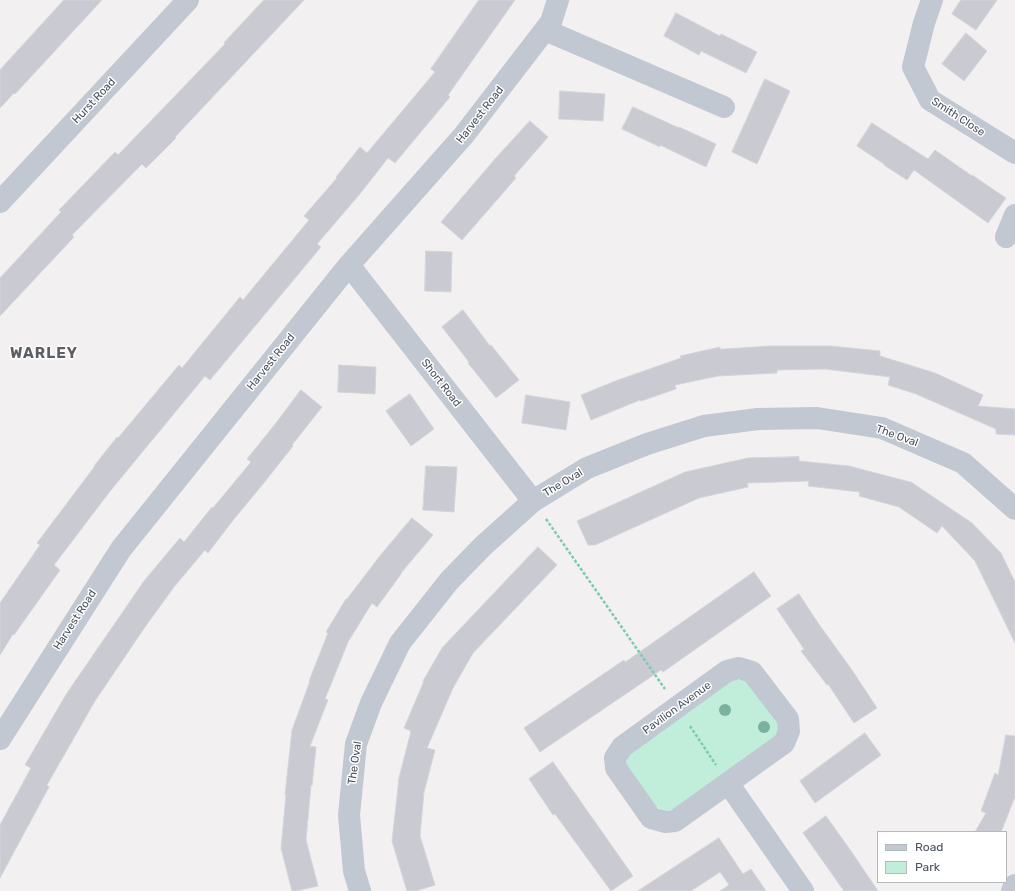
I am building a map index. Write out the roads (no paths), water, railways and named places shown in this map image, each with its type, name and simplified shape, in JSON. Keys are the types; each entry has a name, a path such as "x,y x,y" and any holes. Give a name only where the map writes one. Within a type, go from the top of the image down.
{"street":[{"name":"Hurst Road","path":"0,202 188,0"},
{"name":"Harvest Road","path":"0,739 121,549 349,265 464,136 551,22 558,0"},
{"name":"Smith Close","path":"932,0 924,23 913,67 930,100 1015,153"},
{"path":"545,30 724,107"},
{"path":"1006,237 1015,215"},
{"name":"Short Road","path":"349,265 533,501"},
{"name":"The Oval","path":"360,891 354,871 349,815 356,744 371,703 400,644 449,581 483,546 533,501 587,468 647,444 704,426 758,419 817,418 882,428 963,462 1015,509"},
{"name":"Pavilion Avenue","path":"739,668 752,672 788,719 789,731 784,743 728,783 675,821 665,822 651,818 616,768 615,758 622,747 727,671 739,668"},
{"path":"728,783 803,891"},
{"path":"1012,891 1015,885"}],"district":[{"name":"WARLEY","path":"44,354"}]}
